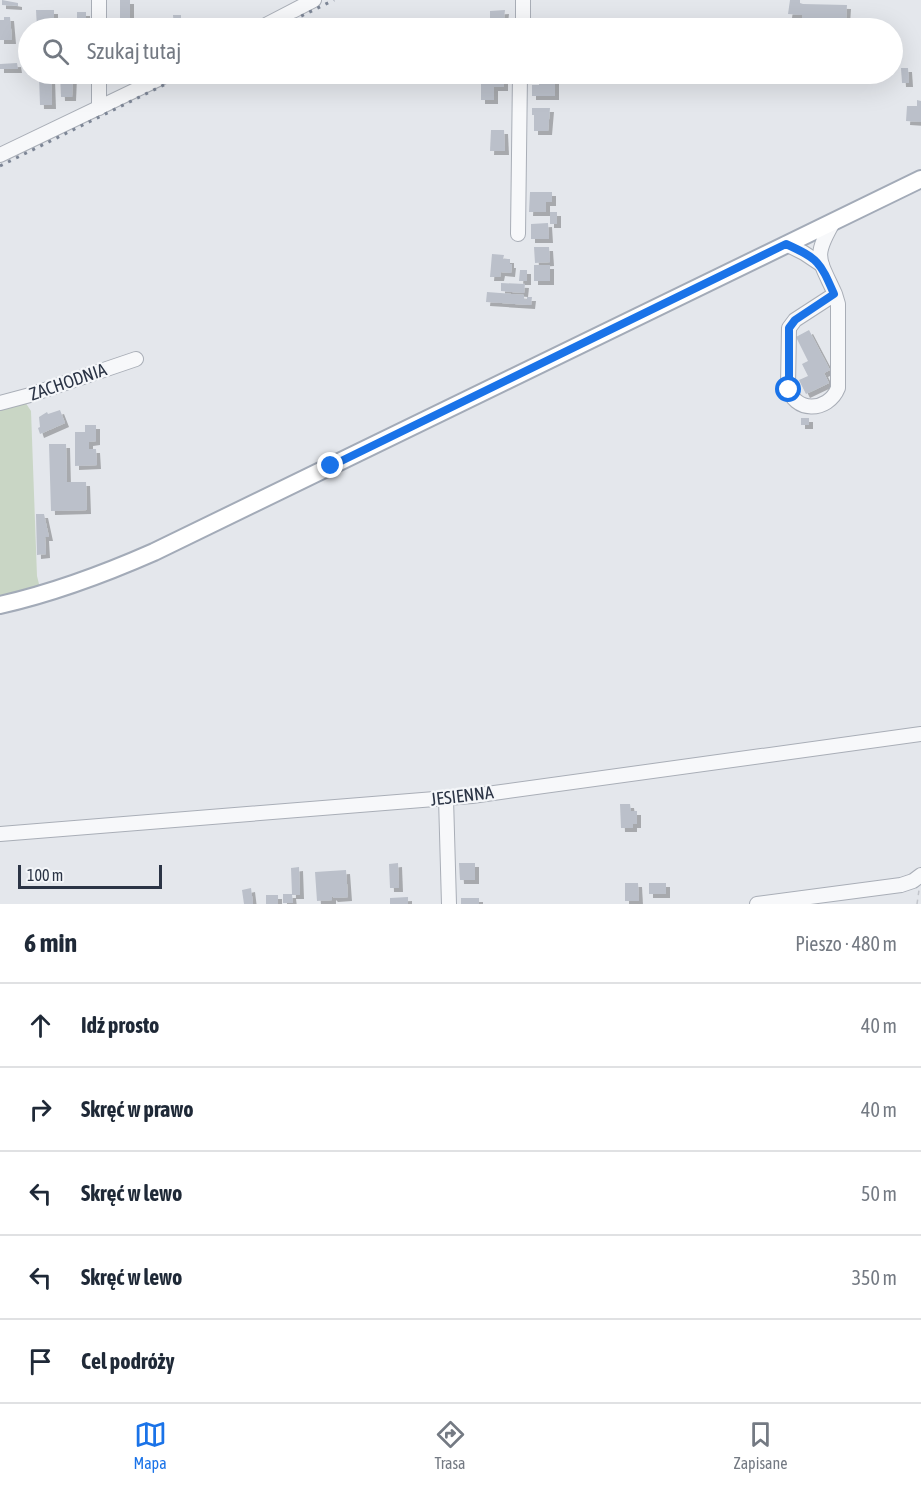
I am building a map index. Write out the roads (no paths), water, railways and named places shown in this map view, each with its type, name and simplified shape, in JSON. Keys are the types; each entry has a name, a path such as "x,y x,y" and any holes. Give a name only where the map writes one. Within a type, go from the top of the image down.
{"main road":[{"path":"0,605 103,574 154,552 921,179"}],"street":[{"path":"99,0 99,18"},
{"path":"279,18 314,0"},
{"path":"523,0 523,18"},
{"path":"99,84 99,108"},
{"path":"0,155 148,84"},
{"path":"518,234 520,84"},
{"path":"834,221 820,249 822,265 834,294 838,304 838,388 835,395 825,405 812,407 801,405 790,395 788,386 789,328 795,320 834,294"},
{"path":"786,244 822,265"},
{"name":"ZACHODNIA","path":"0,403 136,359"},
{"name":"JESIENNA","path":"0,834 446,798 921,734"},
{"path":"446,798 449,904"},
{"path":"757,904 901,885 921,875"}],"railway":[{"path":"297,18 334,0"},
{"path":"0,166 166,84"}]}
